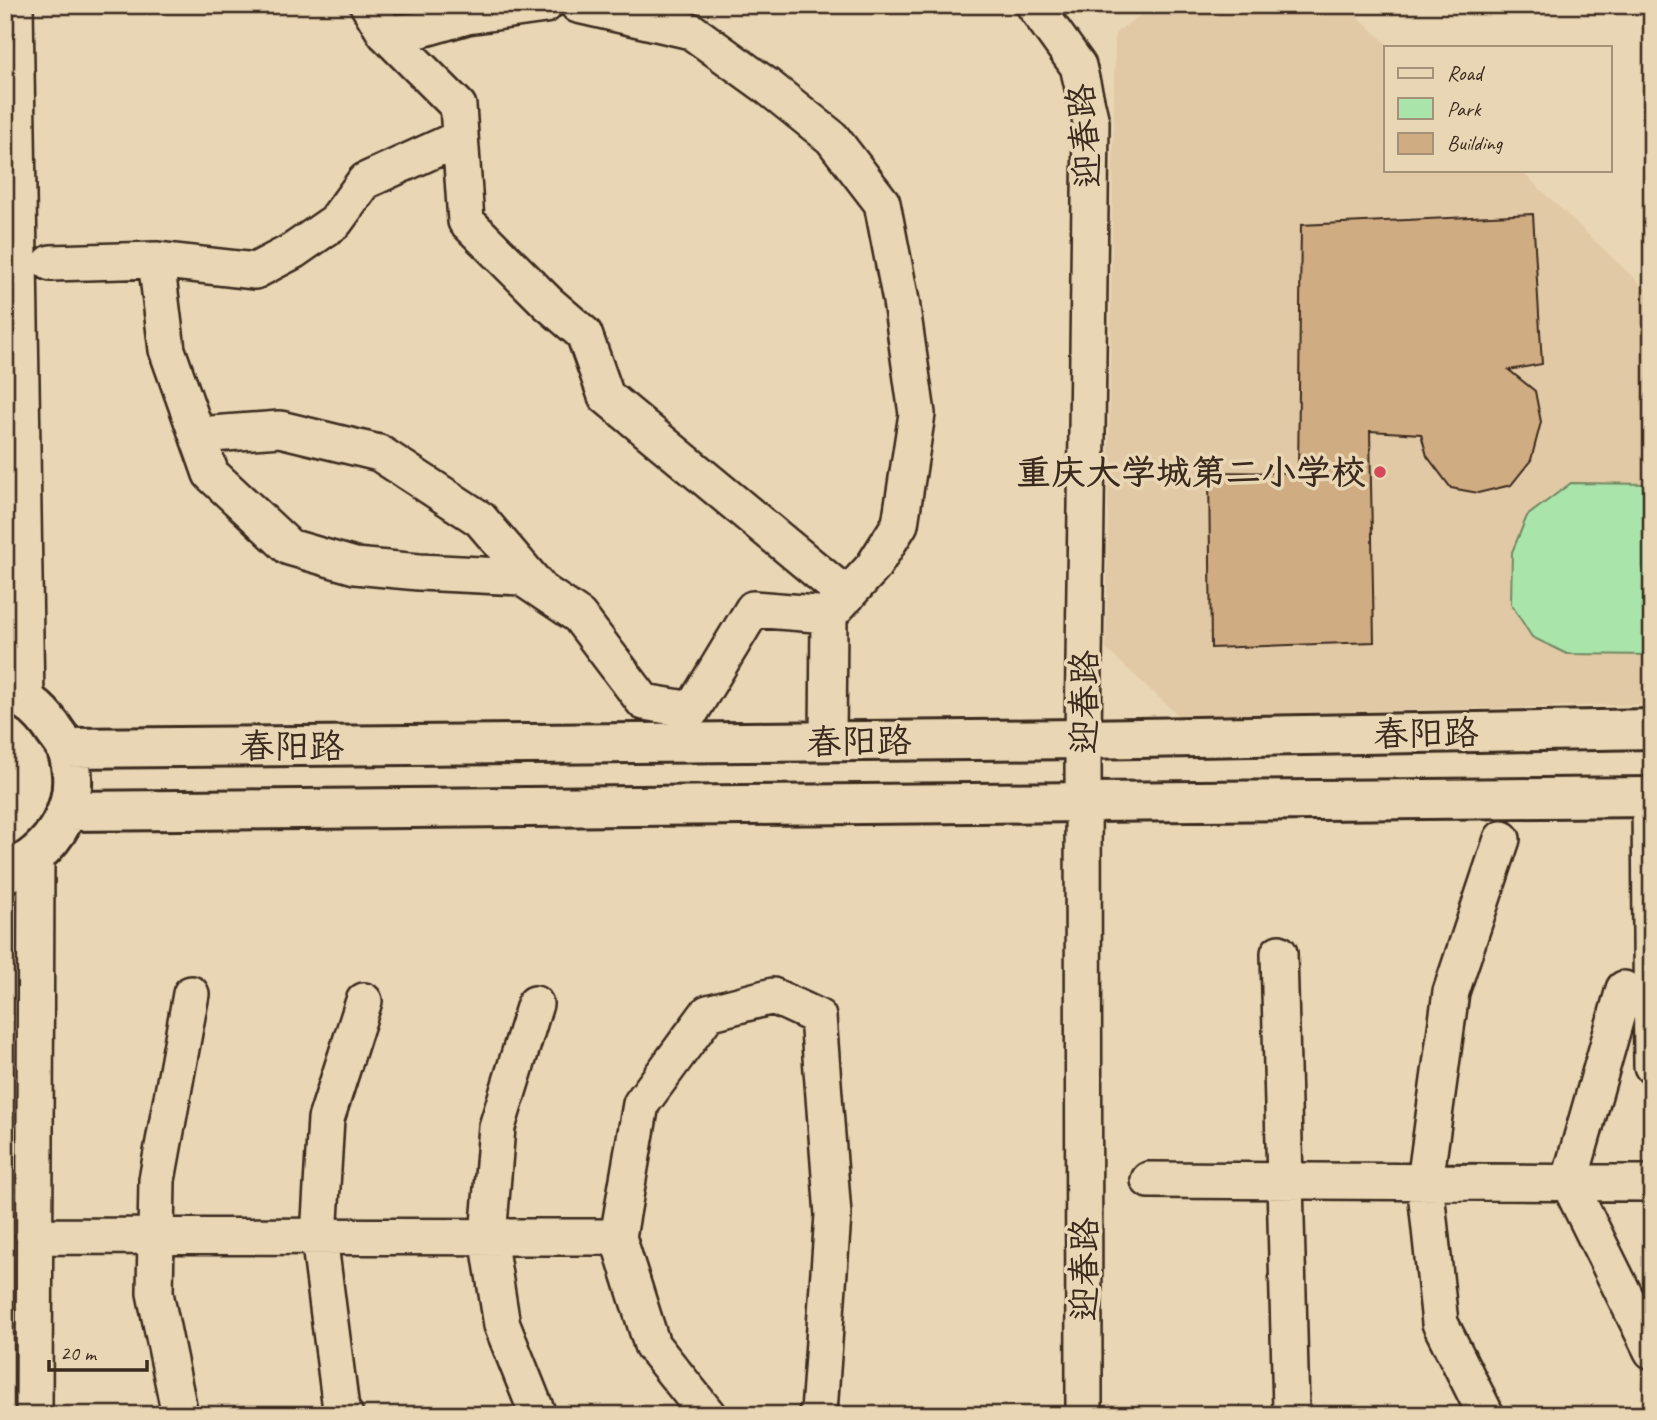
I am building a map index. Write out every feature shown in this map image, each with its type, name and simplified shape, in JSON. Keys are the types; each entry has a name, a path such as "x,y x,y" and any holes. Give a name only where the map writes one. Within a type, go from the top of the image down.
{"main road":[{"path":"16,697 40,711 66,748 72,780 68,811 58,831 21,864"},
{"name":"春阳路","path":"66,748 1083,739 1652,729"},
{"name":"春阳路","path":"68,811 1651,797"}],"street":[{"path":"15,5 16,697"},
{"path":"377,19 415,31 467,16 545,5"},
{"path":"578,5 691,31 767,86 832,138 882,203 901,301 917,414 900,524 873,567 838,606 828,741"},
{"name":"迎春路","path":"1034,5 1079,66 1091,122 1083,739 1084,1415"},
{"path":"377,19 458,106 466,221 548,303 584,334 606,396 838,606"},
{"path":"51,263 156,260 255,271 293,251 335,222 365,181 460,138"},
{"path":"156,260 167,350 211,474 289,547 355,566 521,577 579,616 644,702 692,710 753,609 838,606"},
{"path":"198,435 280,429 379,453 480,519 542,591"},
{"path":"1651,797 1652,1066"},
{"path":"1486,1415 1440,1323 1425,1182 1451,992 1502,839"},
{"path":"21,864 34,1236 34,1415"},
{"path":"1279,953 1291,1410"},
{"path":"1624,989 1569,1183 1652,1350"},
{"path":"180,1415 155,1293 157,1180 191,993"},
{"path":"708,1415 652,1345 618,1237 641,1104 708,1013 773,996 818,1017 833,1215 819,1412 816,1415"},
{"path":"345,1415 341,1409 319,1237 326,1119 364,1001"},
{"path":"535,1004 498,1127 488,1237 502,1325 538,1415"},
{"path":"1149,1180 1652,1183"},
{"path":"34,1236 618,1237"}],"shaded area":[{"name":"重庆大学城第二小学校","path":"1155,5 1346,5 1389,46 1384,46 1384,172 1522,172 1652,295 1652,704 1179,716 1106,649 1115,33"}],"green space":[{"path":"1571,483 1652,484 1652,655 1567,654 1532,637 1511,604 1512,552 1527,516"}],"building":[{"path":"1533,214 1542,364 1509,370 1535,391 1541,422 1531,460 1511,485 1478,493 1451,488 1427,456 1421,434 1370,431 1374,642 1211,648 1209,472 1298,473 1301,225"}],"place":[{"name":"重庆大学城第二小学校","path":"1380,472"}]}
